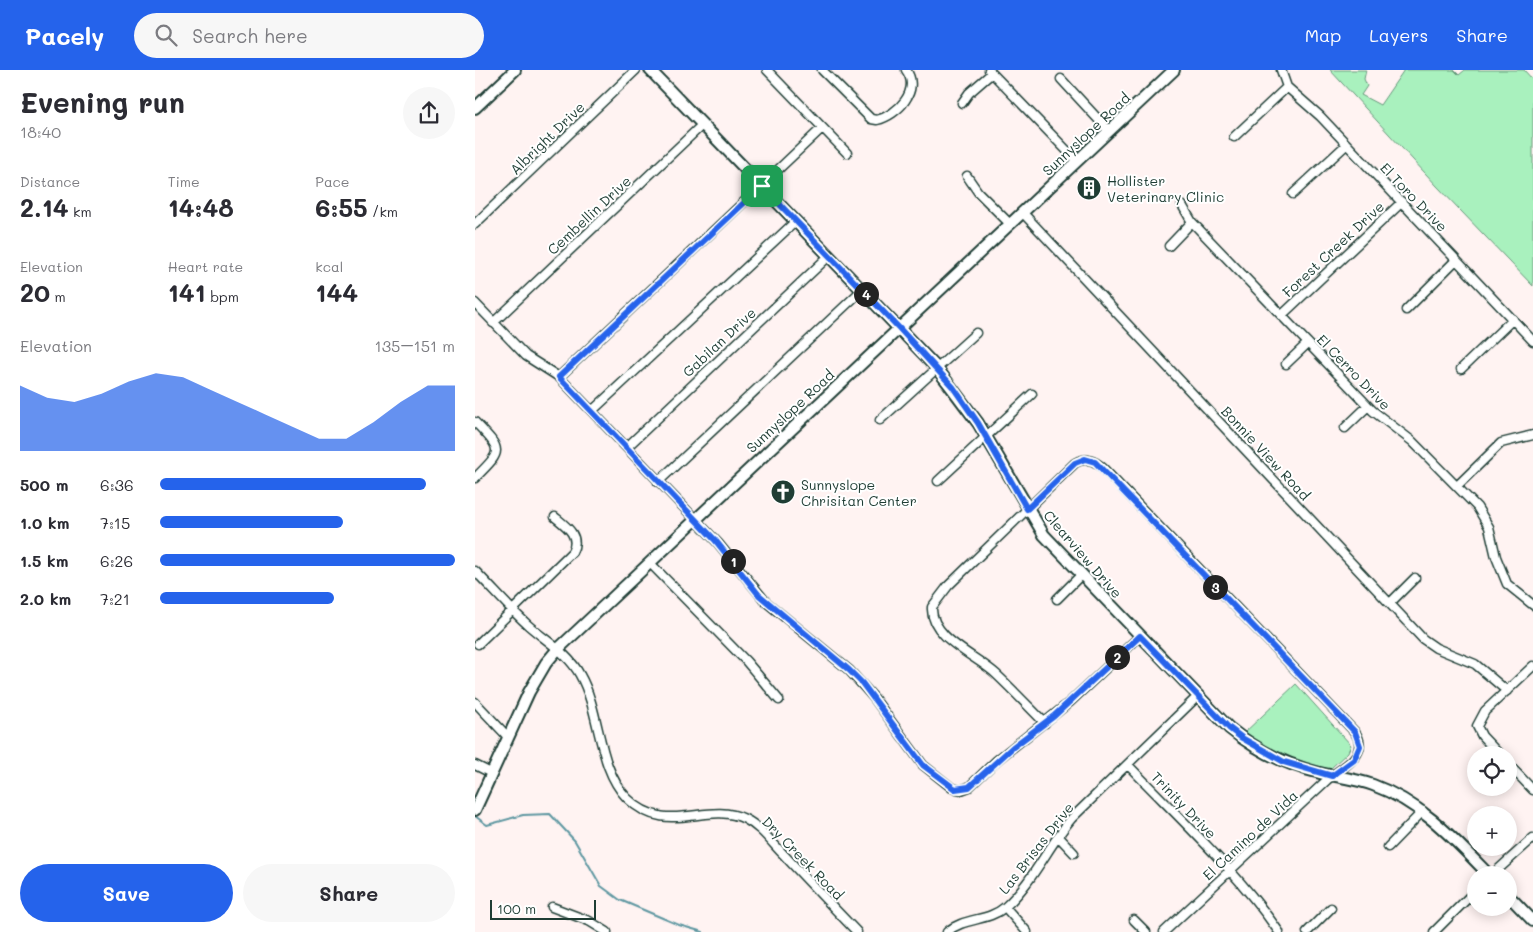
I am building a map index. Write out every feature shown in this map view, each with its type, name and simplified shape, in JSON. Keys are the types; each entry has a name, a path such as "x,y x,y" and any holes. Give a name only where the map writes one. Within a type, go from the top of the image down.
{"street":[{"path":"475,108 515,70"},
{"name":"Albright Drive","path":"475,224 636,70"},
{"name":"Clearview Drive","path":"650,70 936,367 962,399 1044,535 1229,728 1253,746 1298,767 1372,785 1408,801 1439,824 1482,866"},
{"path":"767,70 847,152"},
{"path":"822,70 871,119 877,120 893,112 911,92 912,80 906,70"},
{"name":"Sunnyslope Road","path":"475,810 539,675 557,650 1174,70"},
{"path":"1234,137 1287,87 1281,70"},
{"path":"962,103 990,71 1077,161"},
{"path":"1061,79 1109,131"},
{"name":"El Toro Drive","path":"1287,87 1303,100 1346,144 1533,341"},
{"name":"Cembellin Drive","path":"493,323 702,125"},
{"path":"559,377 822,128"},
{"path":"1293,194 1346,144"},
{"path":"967,176 978,192 1010,224"},
{"name":"Forest Creek Drive","path":"1282,315 1402,202"},
{"name":"El Cerro Drive","path":"1182,206 1192,222 1368,406 1412,440 1457,486 1486,520 1496,557 1507,584 1533,605"},
{"name":"Bonnie View Road","path":"1022,212 1423,639 1436,648 1475,664 1507,690"},
{"path":"591,411 796,221"},
{"path":"1169,246 1192,222"},
{"name":"Gabilan Drive","path":"627,447 829,256"},
{"path":"1406,310 1456,260"},
{"path":"659,482 862,290"},
{"path":"475,303 531,360 559,377 695,520 766,602 836,658 862,683 931,772 955,789 969,787 1013,747 1045,723 1140,636"},
{"path":"1461,369 1513,319"},
{"path":"880,420 976,332"},
{"path":"1286,364 1308,343"},
{"path":"938,481 1032,394"},
{"path":"1345,428 1368,406"},
{"path":"475,422 495,443 497,452 494,460 475,478"},
{"path":"1457,486 1501,443 1533,435"},
{"name":"El Camino de Vida","path":"1027,509 1081,459 1090,460 1103,468 1359,738 1359,752 1346,767 1332,776 1164,932"},
{"path":"1027,509 948,586 932,607 935,623 950,640 995,673 1045,723"},
{"path":"478,644 574,548 573,535 555,517"},
{"path":"650,563 746,661 779,700"},
{"name":"Dry Creek Road","path":"475,571 513,610 575,667 584,682 594,709 612,777 627,798 642,810 660,816 675,818 724,814 745,819 769,840 857,932"},
{"path":"1057,598 1081,575"},
{"path":"1390,603 1415,578"},
{"path":"1491,746 1482,736 1477,726 1485,711 1533,666"},
{"name":"Las Brisas Drive","path":"947,932 957,924 989,917 1005,907 1030,879 1072,818 1198,696"},
{"path":"475,702 509,737"},
{"path":"475,765 491,773"},
{"name":"Trinity Drive","path":"1128,765 1230,871 1260,905 1279,932"},
{"path":"1517,773 1533,790"},
{"path":"1388,847 1423,811"},
{"path":"1058,836 1074,853"},
{"path":"1501,866 1533,838"},
{"path":"1434,932 1467,899"},
{"path":"1517,904 1533,921"},
{"path":"552,907 589,921 607,932"},
{"path":"1005,907 1027,932"},
{"path":"1307,932 1331,908"},
{"path":"1134,920 1146,932"}],"green space":[{"path":"1330,70 1366,70 1364,79 1367,86 1361,95 1380,105 1404,70 1454,70 1459,75 1465,70 1524,70 1533,80 1533,286 1437,186"},
{"path":"1296,684 1351,745 1348,752 1330,769 1307,766 1283,758 1261,747 1243,734"}],"waterway":[{"path":"475,816 487,825 523,815 550,814 575,841 601,886 620,900 679,925 703,932"}],"place":[{"name":"Hollister Veterinary Clinic","path":"1089,188"},
{"name":"Sunnyslope Chrisitan Center","path":"783,492"}],"route":[{"path":"762,186 953,387 978,423 1027,509 1081,459 1095,462 1103,468 1255,630 1355,732 1359,738 1360,746 1354,760 1332,776 1284,762 1253,746 1229,728 1140,636 1070,702 997,760 969,787 961,790 955,789 923,765 862,683 836,658 780,615 759,595 715,540 559,377 762,186"}]}
